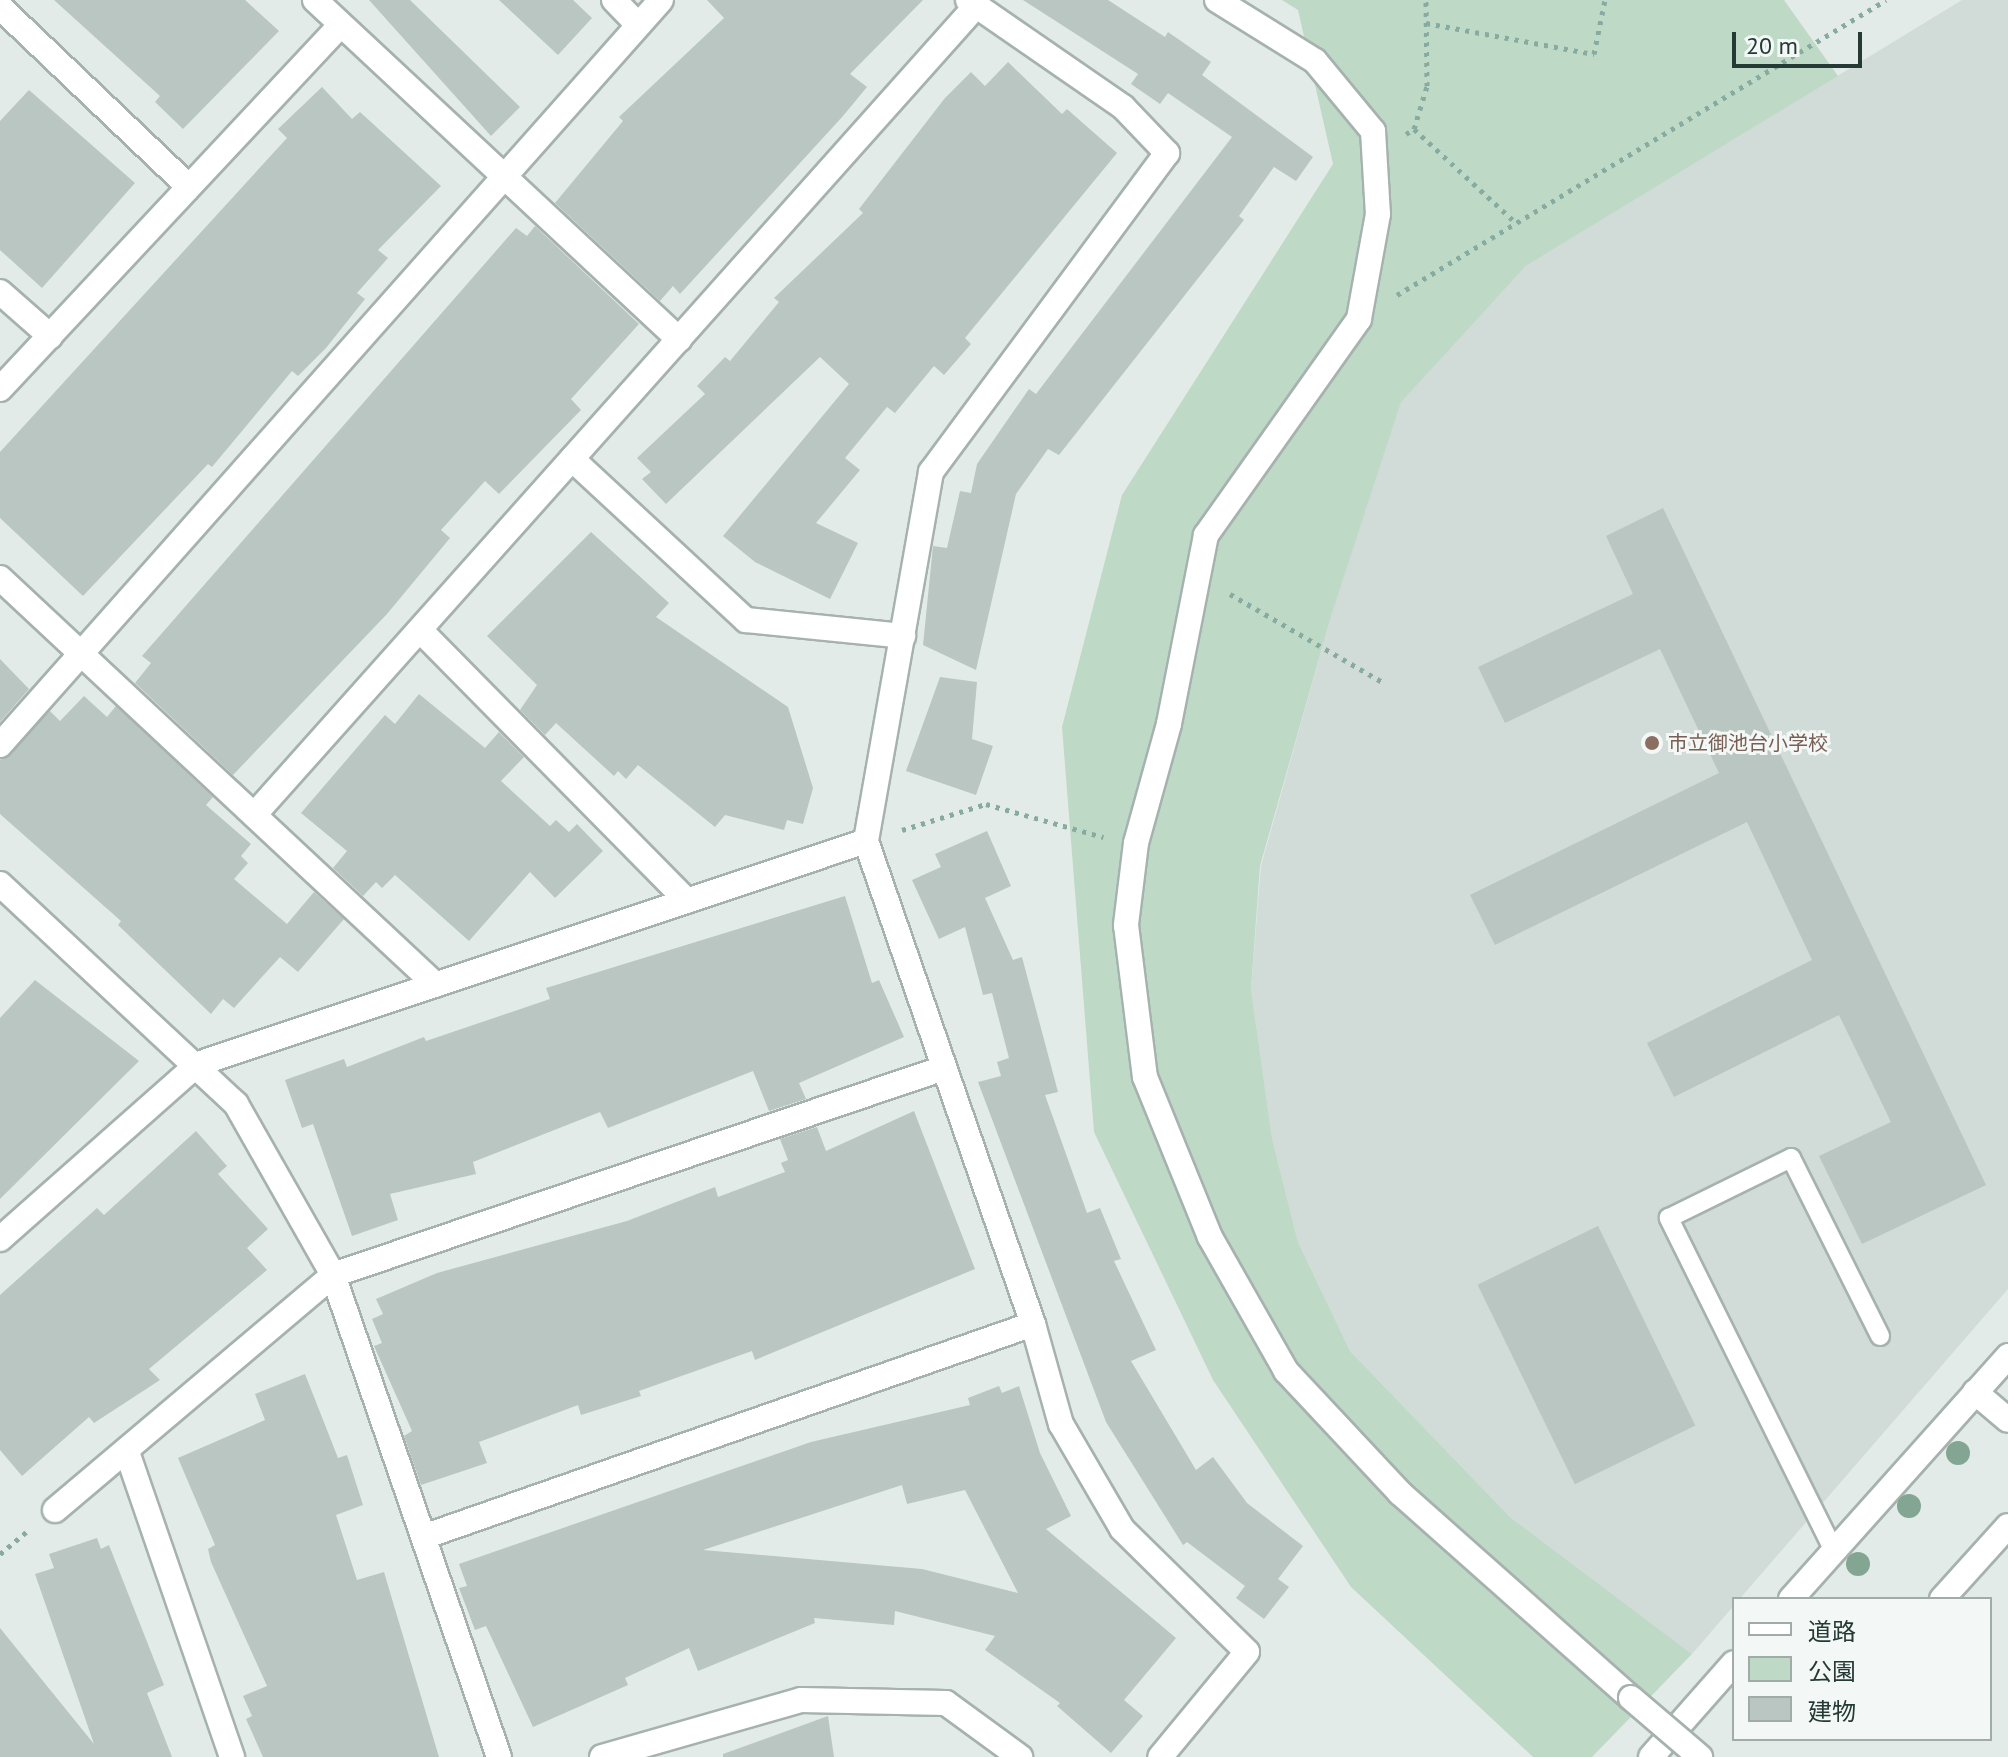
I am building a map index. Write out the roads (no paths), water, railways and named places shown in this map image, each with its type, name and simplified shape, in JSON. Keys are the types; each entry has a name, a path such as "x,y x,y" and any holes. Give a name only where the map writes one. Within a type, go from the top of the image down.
{"street":[{"path":"315,0 501,178 679,340"},
{"path":"614,0 638,25"},
{"path":"0,745 80,648 661,0"},
{"path":"1217,0 1315,61 1373,131 1378,214 1359,319 1206,535 1169,724 1136,843 1126,925 1145,1077 1210,1237 1286,1371 1400,1493 1700,1757"},
{"path":"255,814 679,340 972,3 1123,107 1167,153 931,472 866,841 941,1069 1033,1324 1061,1424 1122,1529 1247,1652 1160,1757"},
{"path":"0,7 189,187"},
{"path":"0,389 341,25"},
{"path":"0,292 50,336"},
{"path":"572,459 746,620 903,636"},
{"path":"0,578 80,648 436,985"},
{"path":"420,630 687,901"},
{"path":"1,1238 198,1064 866,841"},
{"path":"0,884 198,1064 236,1104 333,1275 426,1536 499,1757"},
{"path":"55,1510 333,1275 941,1069"},
{"path":"426,1536 1033,1324"},
{"path":"1793,1597 2008,1356"},
{"path":"1975,1392 2008,1420"},
{"path":"127,1452 232,1757"},
{"path":"1944,1597 2008,1526"},
{"path":"1651,1757 1732,1665"},
{"path":"602,1757 801,1700 946,1703 1020,1757"}],"lane":[{"path":"1834,1551 1669,1218 1791,1158 1880,1336"}],"place":[{"name":"市立御池台小学校","path":"1652,743"}]}
